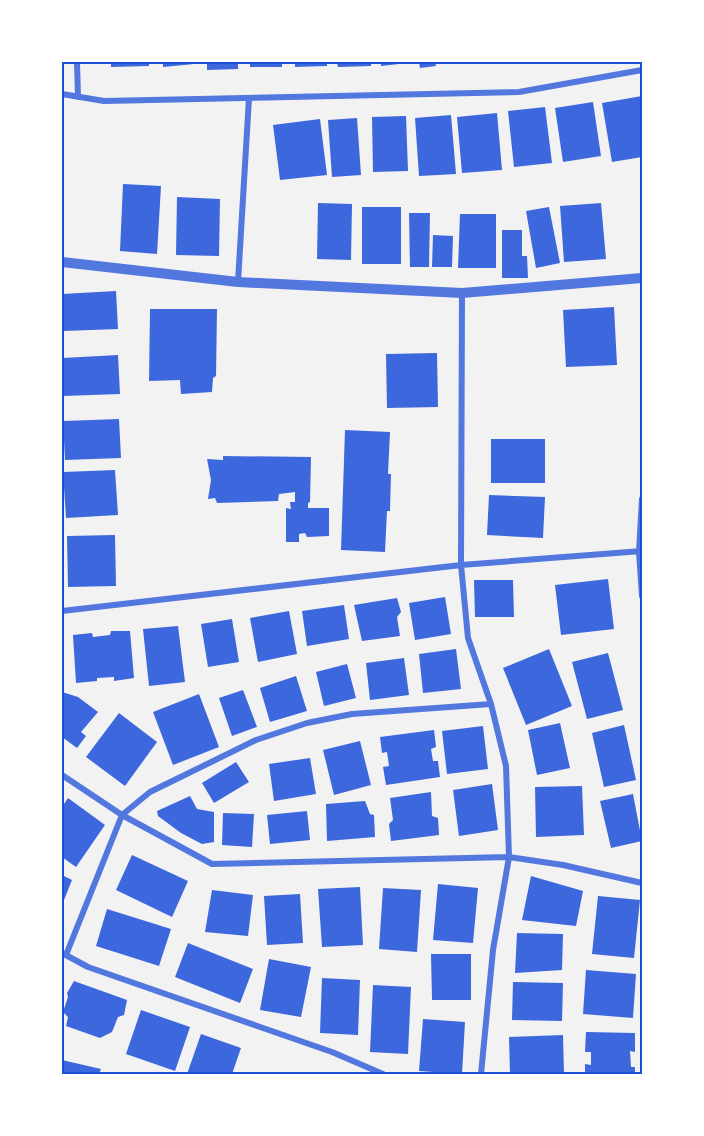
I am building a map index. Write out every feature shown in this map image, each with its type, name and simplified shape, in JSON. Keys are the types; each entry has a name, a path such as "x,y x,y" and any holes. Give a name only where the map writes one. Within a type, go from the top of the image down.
{"street":[{"path":"77,62 78,97"},
{"path":"62,94 104,101 519,92 642,70"},
{"path":"238,282 249,98"},
{"path":"62,262 238,282 462,293 642,278"},
{"path":"462,293 461,566 468,638 491,704 506,766 509,857 493,950 481,1074"},
{"path":"642,499 642,596"},
{"path":"62,611 461,566 641,552"},
{"path":"383,1074 332,1052 88,968 64,954 122,814 150,792 256,740 307,723 352,714 491,704"},
{"path":"62,775 122,814 212,864 509,857 563,865 642,883"}],"building":[{"path":"111,62 149,62 149,66 111,67"},
{"path":"163,62 194,62 194,64 163,67"},
{"path":"207,62 238,62 238,69 207,70"},
{"path":"250,62 282,62 282,67 250,67"},
{"path":"295,62 327,62 327,66 295,67"},
{"path":"337,62 371,62 371,66 338,67"},
{"path":"381,62 399,62 399,64 381,66"},
{"path":"419,62 435,62 436,66 420,68"},
{"path":"642,96 642,157 612,162 602,103"},
{"path":"593,102 601,156 563,162 555,108"},
{"path":"545,107 552,163 514,167 508,111"},
{"path":"497,113 502,170 462,173 457,117"},
{"path":"451,115 456,174 419,176 415,118"},
{"path":"406,116 408,171 373,172 372,117"},
{"path":"357,118 361,175 332,177 328,120"},
{"path":"320,119 327,175 280,180 273,125"},
{"path":"123,184 161,186 157,254 120,251"},
{"path":"177,197 220,199 219,256 176,255"},
{"path":"318,203 352,204 351,260 317,259"},
{"path":"601,203 606,259 564,262 560,206"},
{"path":"362,207 401,207 401,264 362,264"},
{"path":"549,207 560,263 536,268 526,211"},
{"path":"409,213 430,213 429,267 410,267"},
{"path":"460,214 496,214 496,268 458,268"},
{"path":"502,230 522,230 522,256 527,256 528,278 502,278"},
{"path":"433,235 453,236 452,267 432,267"},
{"path":"116,291 118,329 64,331 62,294"},
{"path":"614,307 617,365 566,367 563,310"},
{"path":"150,309 217,309 216,376 213,378 212,392 181,394 180,380 149,381"},
{"path":"437,353 438,407 387,408 386,354"},
{"path":"118,355 120,394 63,396 62,358"},
{"path":"119,419 121,458 65,460 63,421"},
{"path":"345,430 390,432 388,474 391,474 390,511 387,511 385,552 341,550"},
{"path":"491,439 545,439 545,483 491,483"},
{"path":"223,456 311,457 308,508 329,508 329,536 307,537 305,533 299,534 299,542 286,542 286,508 291,509 290,502 295,502 295,492 279,494 278,501 217,503 215,498 208,499 211,480 207,459 223,460"},
{"path":"115,470 118,515 66,518 63,472"},
{"path":"489,495 545,497 543,538 487,535"},
{"path":"115,535 116,586 68,587 67,536"},
{"path":"608,579 614,629 561,635 555,585"},
{"path":"474,580 513,580 514,617 475,617"},
{"path":"445,597 451,634 415,640 409,603"},
{"path":"397,598 401,612 397,617 400,636 362,641 354,605"},
{"path":"344,605 349,639 307,646 302,611"},
{"path":"289,611 297,654 258,662 250,618"},
{"path":"232,619 239,662 208,667 201,624"},
{"path":"178,626 185,682 149,686 143,629"},
{"path":"111,631 130,631 134,678 114,681 114,677 97,678 97,681 76,683 73,635 92,633 93,637 110,635"},
{"path":"456,649 461,689 423,693 419,654"},
{"path":"549,649 572,706 526,725 503,668"},
{"path":"608,653 623,710 587,719 572,662"},
{"path":"404,658 409,695 370,700 366,663"},
{"path":"347,664 356,698 324,706 316,672"},
{"path":"296,676 307,711 270,722 260,688"},
{"path":"243,690 257,727 232,736 219,698"},
{"path":"62,692 78,697 98,712 81,732 86,736 77,748 62,737"},
{"path":"199,694 219,747 173,765 153,712"},
{"path":"119,713 157,742 125,786 86,757"},
{"path":"560,723 570,768 537,775 528,730"},
{"path":"624,725 636,780 604,787 592,733"},
{"path":"483,726 488,769 447,774 442,731"},
{"path":"434,730 436,747 431,749 433,761 438,761 440,777 386,785 383,767 389,766 387,752 382,753 380,737"},
{"path":"360,741 371,785 334,795 323,750"},
{"path":"310,758 316,794 274,801 269,764"},
{"path":"236,762 249,782 214,803 202,783"},
{"path":"492,784 498,830 459,836 453,790"},
{"path":"582,786 584,835 536,837 535,787"},
{"path":"431,792 432,816 438,818 439,835 391,841 389,824 393,820 390,798"},
{"path":"633,794 642,841 611,848 600,801"},
{"path":"190,796 197,809 214,812 214,842 202,844 181,833 158,816 157,811"},
{"path":"68,798 105,825 76,867 62,857 62,807"},
{"path":"365,801 370,814 374,815 375,837 327,841 326,804"},
{"path":"307,811 310,840 270,844 267,815"},
{"path":"223,813 254,814 252,847 222,845"},
{"path":"132,855 188,881 172,917 116,890"},
{"path":"62,875 72,880 62,905"},
{"path":"531,876 583,891 576,926 522,920"},
{"path":"438,884 478,888 473,943 433,940"},
{"path":"360,887 363,945 322,947 318,889"},
{"path":"383,888 421,890 417,952 379,949"},
{"path":"212,890 253,895 248,936 205,932"},
{"path":"300,894 303,943 267,945 264,896"},
{"path":"598,896 640,900 634,958 592,954"},
{"path":"107,909 171,929 159,966 96,946"},
{"path":"517,933 563,934 562,970 515,973"},
{"path":"188,943 253,969 240,1003 175,977"},
{"path":"431,954 471,954 471,1000 432,1000"},
{"path":"269,959 311,967 301,1017 260,1010"},
{"path":"586,970 636,974 633,1018 583,1014"},
{"path":"322,978 360,980 358,1035 320,1033"},
{"path":"74,981 127,1000 124,1015 118,1017 112,1032 100,1038 66,1026 68,1017 63,1012 68,997 67,993"},
{"path":"513,982 563,983 562,1021 512,1020"},
{"path":"373,985 411,987 408,1054 370,1052"},
{"path":"141,1010 190,1027 175,1071 126,1054"},
{"path":"423,1019 465,1022 462,1074 419,1071"},
{"path":"586,1032 635,1033 635,1052 630,1051 631,1067 635,1067 635,1074 585,1074 585,1064 591,1065 591,1052 585,1052"},
{"path":"201,1034 241,1048 232,1074 187,1074"},
{"path":"563,1035 564,1074 510,1074 509,1037"},
{"path":"62,1060 101,1069 99,1074 62,1074"}]}
